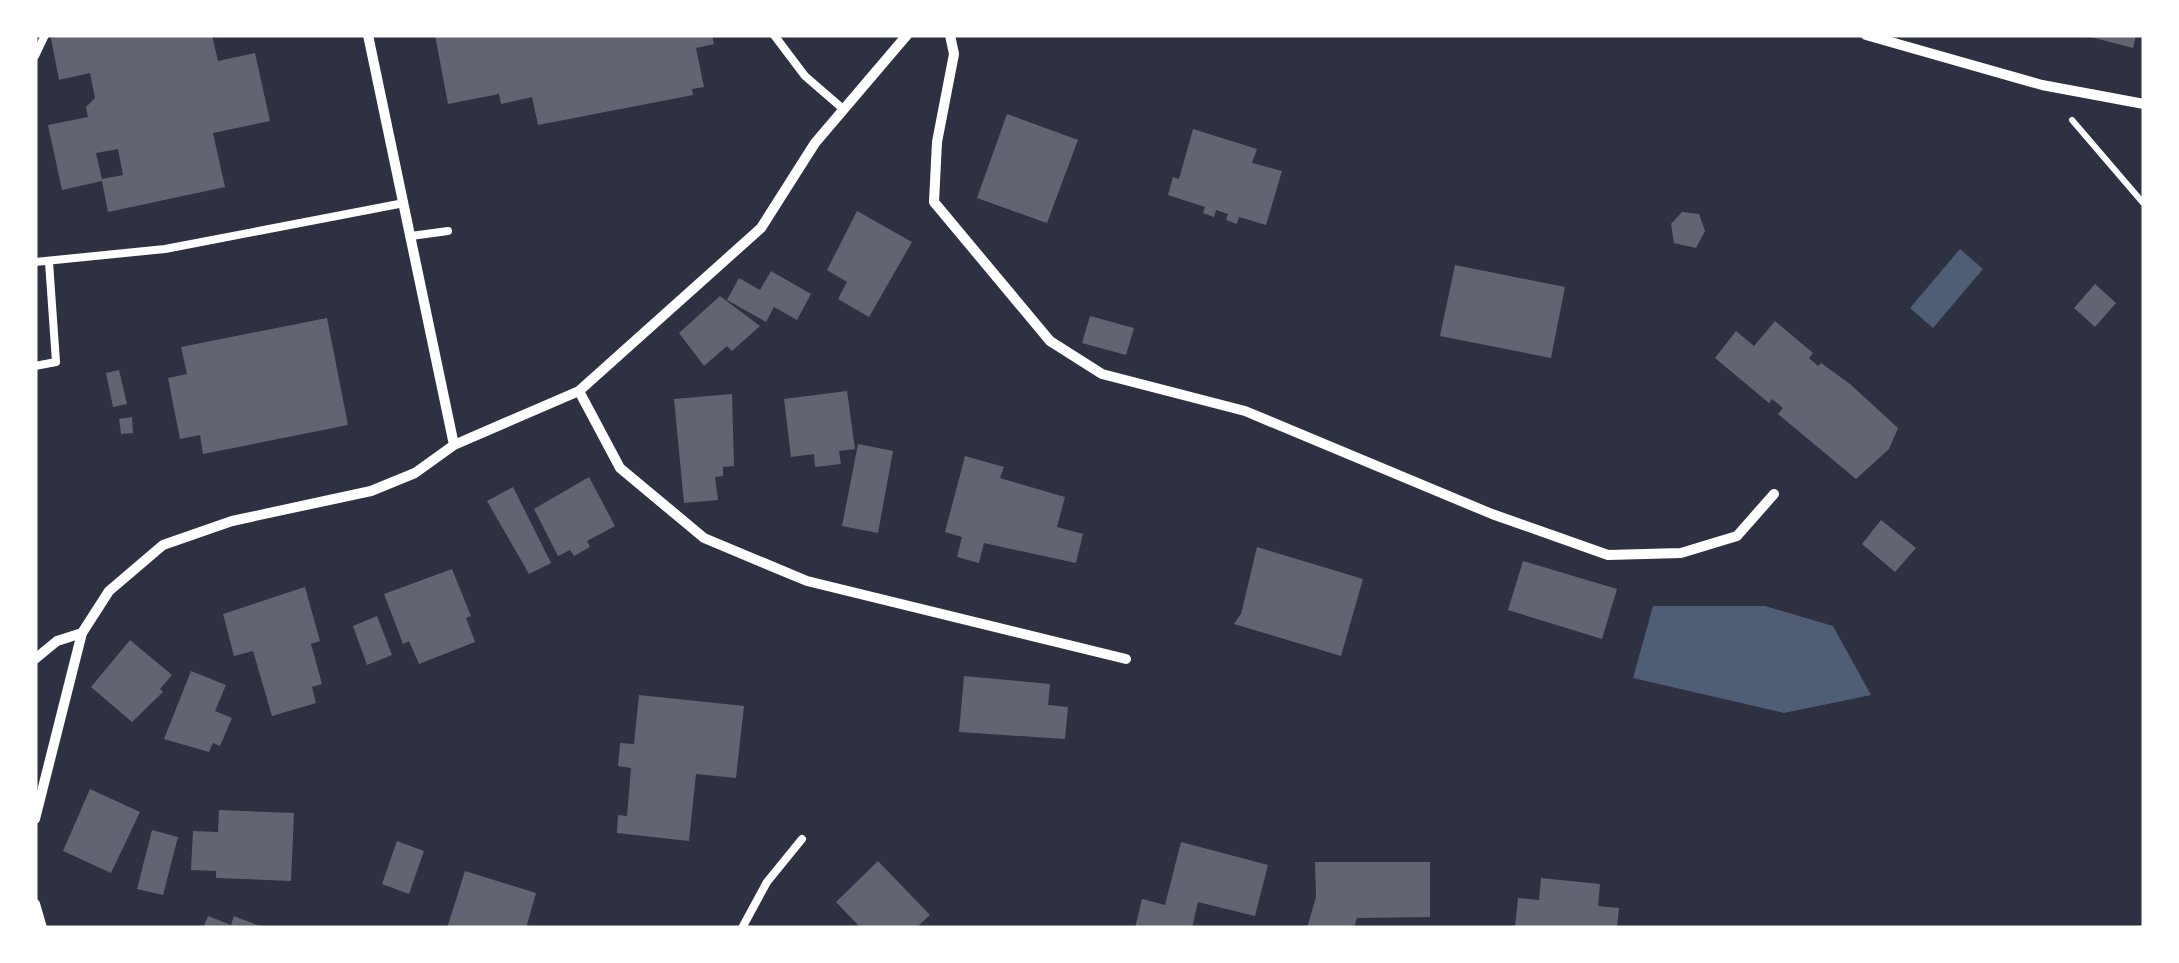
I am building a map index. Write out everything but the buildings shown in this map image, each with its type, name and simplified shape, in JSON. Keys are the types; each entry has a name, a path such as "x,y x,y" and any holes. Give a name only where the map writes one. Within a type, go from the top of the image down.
{"street":[{"path":"368,35 454,446"},
{"path":"35,819 82,633 109,591 163,545 232,521 372,491 415,474 454,446 579,391 761,228 842,108 907,35"},
{"path":"950,35 954,54 937,142 934,202 1050,341 1102,374 1245,411 1492,514 1608,555 1681,554 1737,536 1774,494"},
{"path":"1866,35 2042,85 2144,104"},
{"path":"579,391 620,468 704,538 807,582 1126,659"},
{"path":"35,659 57,642 82,633"},
{"path":"35,904 42,928"}],"lane":[{"path":"35,56 46,35"},
{"path":"774,35 805,76 842,108"},
{"path":"35,262 165,250 404,203"},
{"path":"411,236 448,231"},
{"path":"35,366 56,362 49,262"},
{"path":"742,928 766,882 802,839"}],"path":[{"path":"2042,85 2144,204"}],"water":[{"path":"1960,249 1983,269 1933,328 1910,308"},
{"path":"1653,606 1765,606 1833,626 1871,695 1784,713 1633,678"}]}
